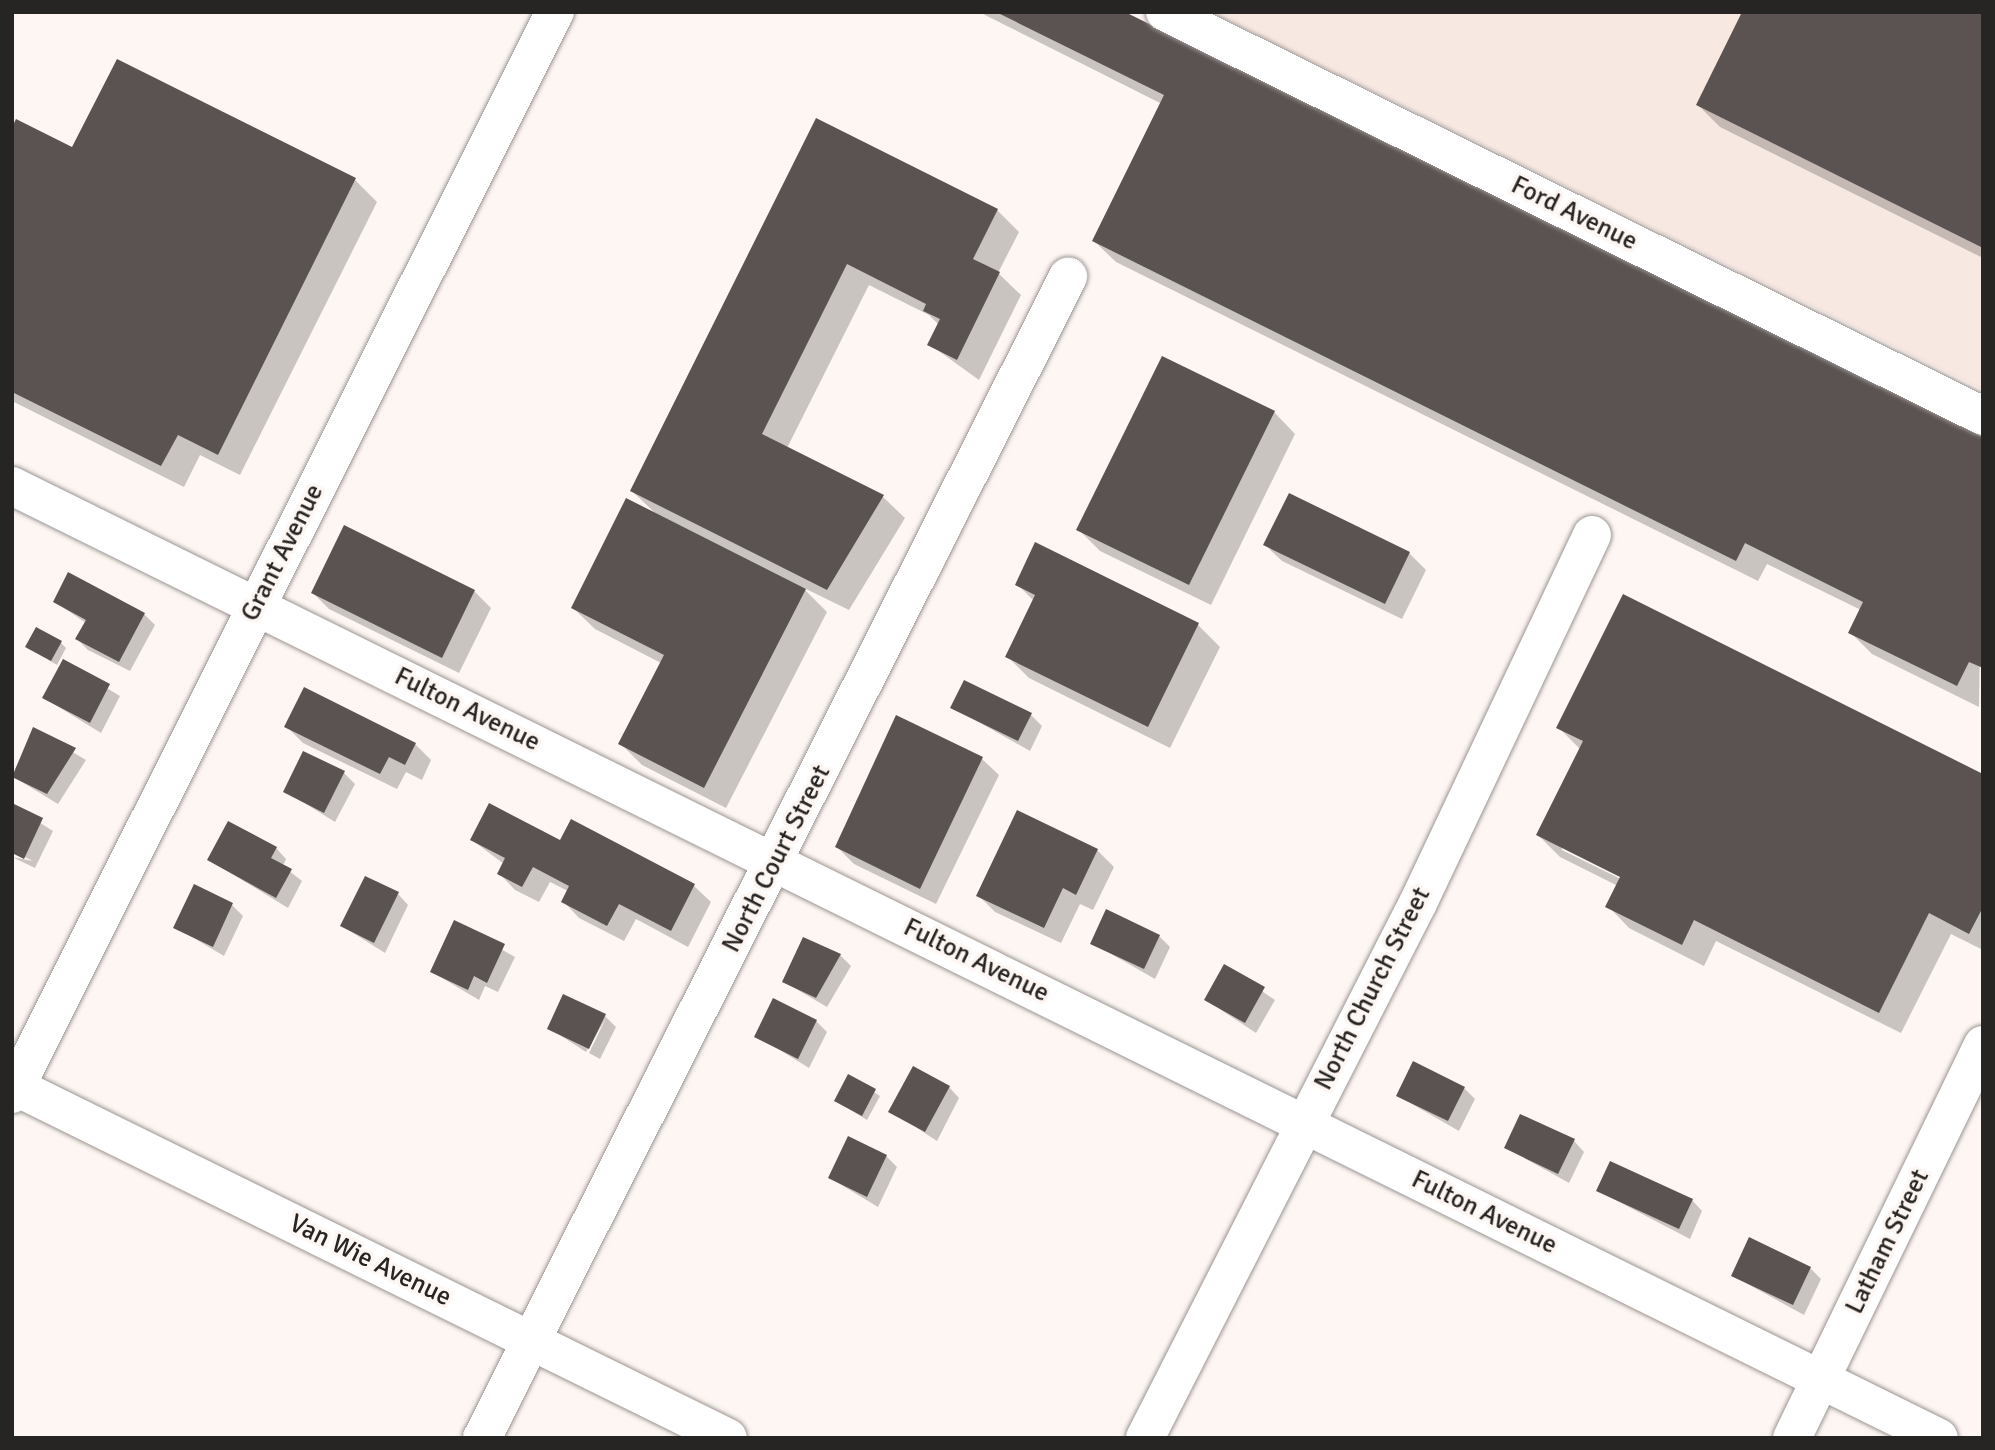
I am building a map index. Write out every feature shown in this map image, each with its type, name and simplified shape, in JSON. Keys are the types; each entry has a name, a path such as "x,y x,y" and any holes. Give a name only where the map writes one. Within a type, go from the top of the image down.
{"street":[{"name":"Grant Avenue","path":"13,1088 555,12"},
{"name":"Ford Avenue","path":"1165,12 1983,416"},
{"name":"North Court Street","path":"482,1438 776,863 1068,277"},
{"name":"Fulton Avenue","path":"12,486 1938,1438"},
{"name":"North Church Street","path":"1145,1438 1418,903 1592,535"},
{"name":"Latham Street","path":"1792,1438 1983,1045"},
{"name":"Van Wie Avenue","path":"13,1088 728,1438"}],"shaded area":[{"path":"1211,12 1983,12 1983,390"}],"building":[{"path":"996,12 1125,12 1983,437 1983,668 1969,662 1957,686 1848,633 1863,602 1745,543 1736,561 1092,241 1164,95"},
{"path":"1742,12 1983,12 1983,248 1696,105"},
{"path":"117,59 356,178 218,455 178,435 161,466 12,392 12,127 16,119 72,147"},
{"path":"816,118 998,209 973,259 1000,272 957,360 927,345 940,319 923,311 926,304 847,264 762,434 884,495 827,590 630,491"},
{"path":"1162,356 1275,411 1189,585 1076,530"},
{"path":"1289,493 1410,552 1385,604 1263,545"},
{"path":"626,498 806,589 704,788 618,744 664,655 571,608"},
{"path":"344,525 475,590 442,658 311,593"},
{"path":"1035,542 1199,623 1148,727 1005,657 1035,595 1015,585"},
{"path":"68,572 145,613 119,662 75,639 86,620 53,602"},
{"path":"1623,594 1983,774 1983,907 1969,934 1929,913 1879,1013 1694,920 1682,945 1605,907 1620,877 1536,835 1583,741 1556,728"},
{"path":"36,627 62,641 51,661 25,647"},
{"path":"63,659 110,684 90,723 42,698"},
{"path":"964,680 1032,713 1018,741 950,708"},
{"path":"304,687 416,743 405,765 389,757 380,774 284,727"},
{"path":"896,715 983,757 920,889 835,847"},
{"path":"33,727 76,748 47,794 12,777"},
{"path":"303,751 345,771 324,813 283,792"},
{"path":"12,803 43,818 24,859 12,853"},
{"path":"489,803 560,840 571,819 695,884 671,931 619,904 607,926 561,902 569,886 533,867 522,887 497,874 505,858 470,840"},
{"path":"1017,810 1098,849 1076,895 1063,888 1044,928 976,896"},
{"path":"228,821 277,847 271,858 292,869 276,898 207,860"},
{"path":"365,876 399,892 374,943 340,926"},
{"path":"194,884 233,903 213,947 173,928"},
{"path":"1106,909 1160,935 1144,969 1090,944"},
{"path":"454,920 505,944 487,983 474,976 468,990 430,972"},
{"path":"803,937 841,954 816,998 782,982"},
{"path":"1224,964 1265,987 1245,1023 1204,1000"},
{"path":"563,994 606,1014 589,1049 547,1029"},
{"path":"773,998 817,1020 798,1059 754,1037"},
{"path":"1413,1061 1465,1087 1448,1121 1396,1096"},
{"path":"913,1066 950,1086 925,1132 888,1112"},
{"path":"848,1074 876,1089 862,1116 834,1101"},
{"path":"1520,1114 1575,1139 1558,1174 1504,1148"},
{"path":"848,1136 887,1155 867,1197 828,1178"},
{"path":"1610,1161 1693,1199 1679,1229 1596,1191"},
{"path":"1749,1237 1811,1267 1793,1305 1731,1276"}]}
